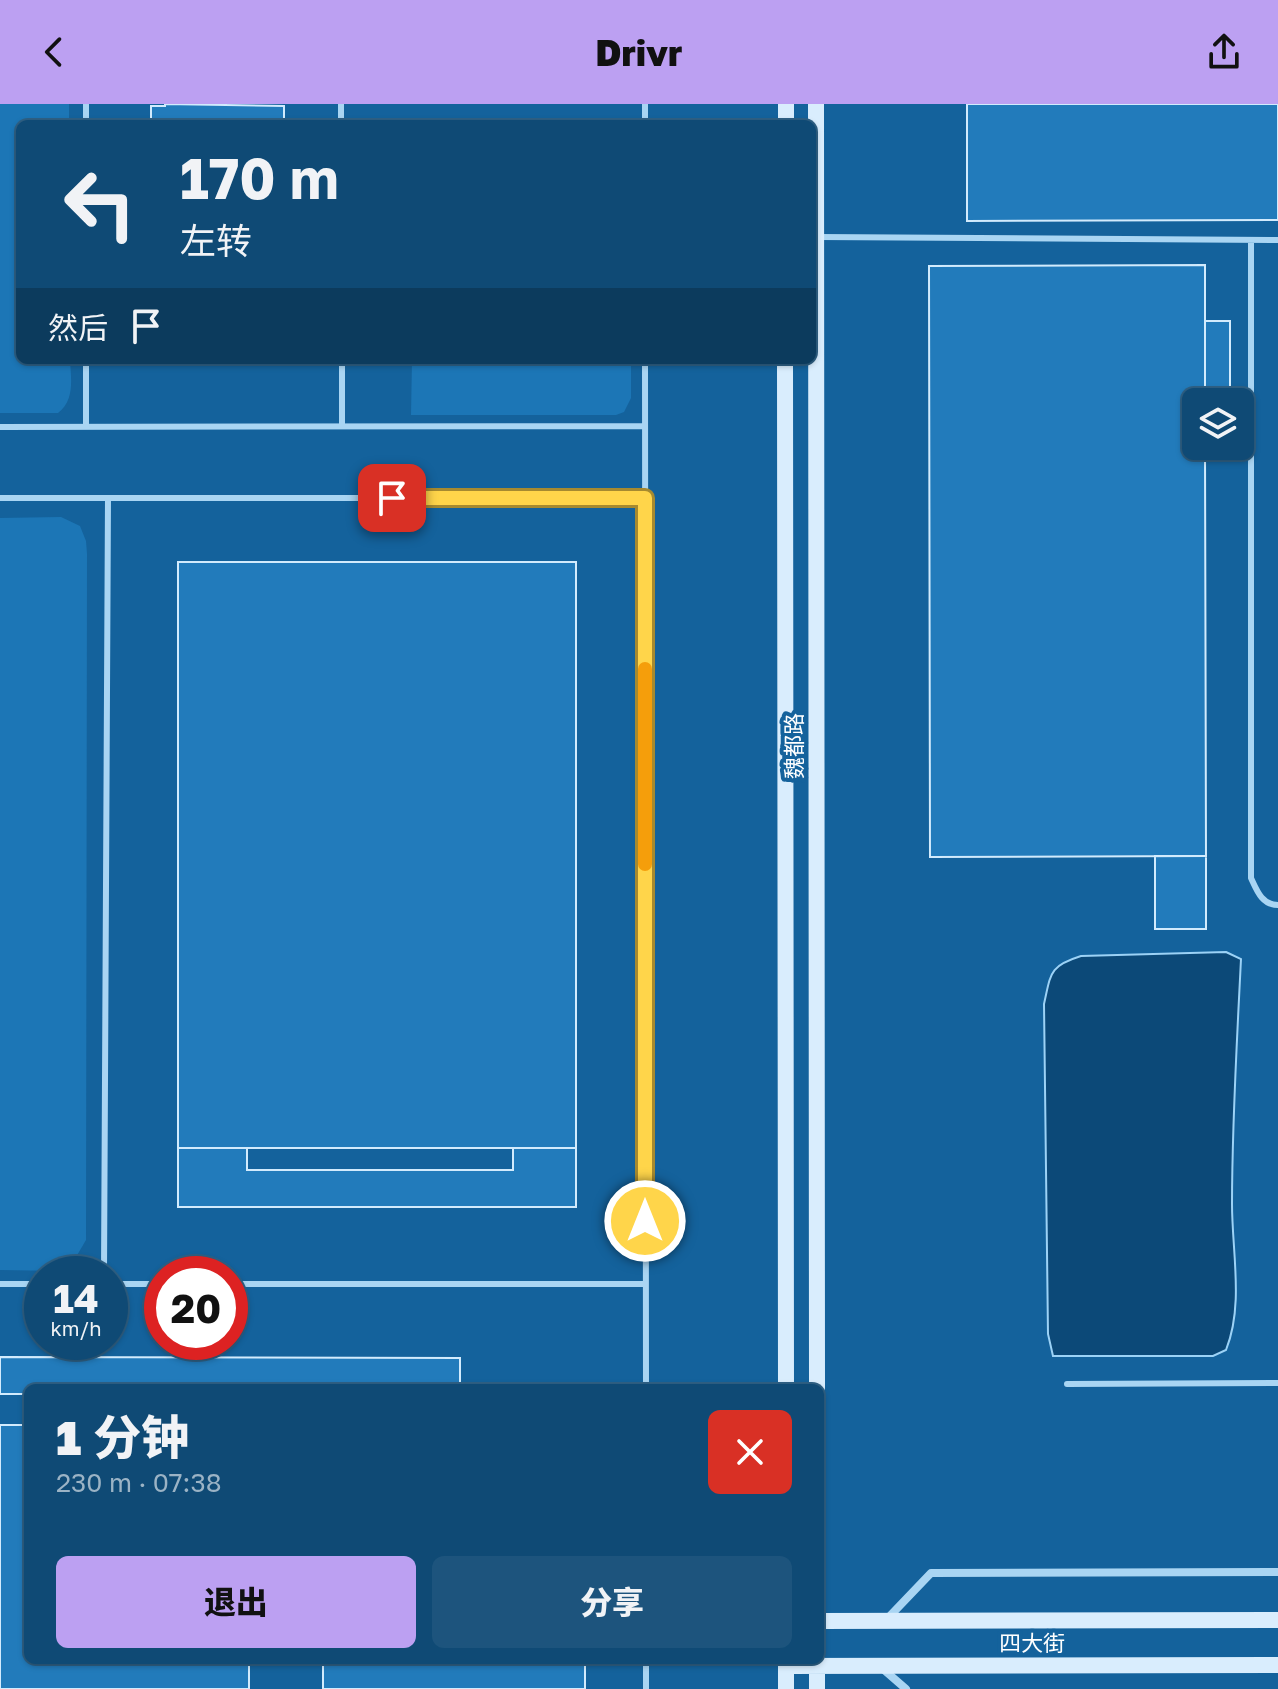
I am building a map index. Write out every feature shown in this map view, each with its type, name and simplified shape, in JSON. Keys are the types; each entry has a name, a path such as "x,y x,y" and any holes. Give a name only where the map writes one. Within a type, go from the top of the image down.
{"main road":[{"name":"魏都路","path":"816,104 817,1384"},
{"name":"魏都路","path":"785,364 786,1384"},
{"name":"四大街","path":"824,1621 1278,1620"},
{"name":"四大街","path":"824,1663 1278,1665"},
{"path":"786,1664 786,1689"},
{"path":"817,1664 817,1689"}],"street":[{"path":"886,1620 931,1573 1278,1572"},
{"path":"880,1665 906,1689"}],"lane":[{"path":"816,237 1278,240"},
{"path":"1251,240 1251,878 1259,896 1271,905 1278,905"},
{"path":"86,364 86,427"},
{"path":"342,364 342,426"},
{"path":"645,364 646,1384"},
{"path":"0,427 645,426"},
{"path":"0,498 645,498"},
{"path":"104,1256 108,498"},
{"path":"0,1284 24,1284"},
{"path":"248,1284 645,1284"},
{"path":"1067,1384 1278,1383"},
{"path":"646,1664 646,1689"}],"shaded area":[{"path":"0,104 69,104 69,120 16,120 16,364 70,364 70,396 58,413 0,413"},
{"path":"412,364 631,364 631,398 624,412 616,415 411,415"},
{"path":"61,517 80,526 87,554 86,1240 77,1256 24,1256 24,1270 0,1270 0,518"},
{"path":"1226,952 1241,959 1232,1173 1236,1297 1226,1350 1213,1356 1053,1356 1048,1334 1044,1004 1050,978 1057,967 1081,956"}],"building":[{"path":"967,104 1278,104 1278,220 967,221"},
{"path":"151,106 284,106 284,120 151,120"},
{"path":"1205,265 1205,388 1182,388 1182,460 1205,460 1206,856 930,857 929,266"},
{"path":"1205,321 1230,321 1230,388 1205,388"},
{"path":"178,562 576,562 576,1148 178,1148"},
{"path":"1155,856 1206,856 1206,929 1155,929"},
{"path":"178,1148 247,1148 247,1170 513,1170 513,1148 576,1148 576,1207 178,1207"},
{"path":"0,1357 24,1357 24,1360 460,1358 460,1384 24,1384 24,1394 0,1394"},
{"path":"0,1425 24,1425 24,1664 249,1664 249,1689 0,1689"},
{"path":"323,1664 585,1664 585,1689 323,1689"}],"slow traffic":[{"path":"645,669 645,864"}],"route":[{"path":"392,498 645,498 645,1221"}]}
